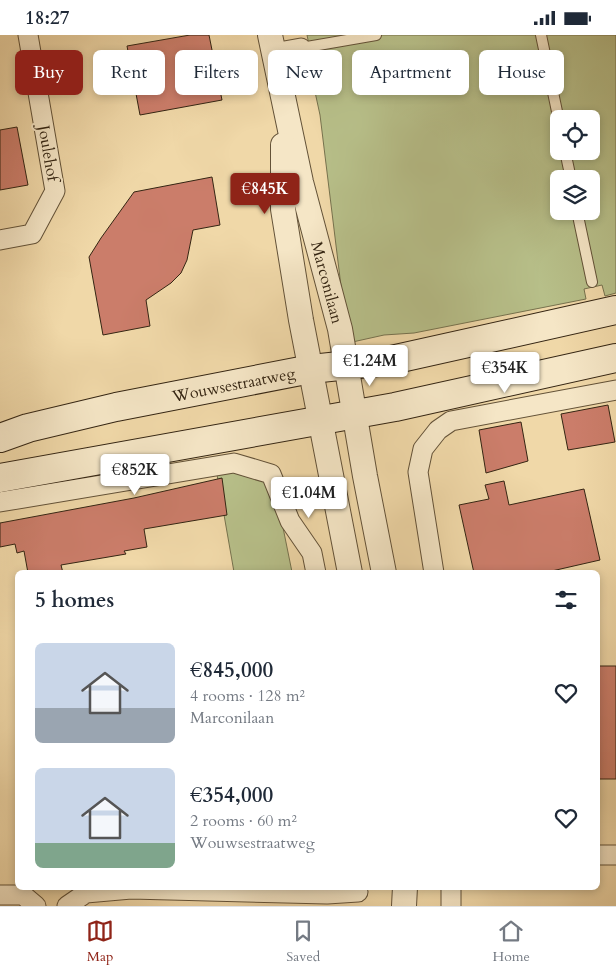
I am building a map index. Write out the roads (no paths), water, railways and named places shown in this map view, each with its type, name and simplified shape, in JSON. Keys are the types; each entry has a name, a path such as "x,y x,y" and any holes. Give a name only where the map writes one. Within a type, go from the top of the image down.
{"main road":[{"name":"Wouwsestraatweg","path":"0,437 28,428 116,407 311,369 387,361 616,310"},
{"path":"0,478 355,415 616,358"}],"street":[{"name":"Joulehof","path":"0,241 32,234 55,191 28,35"},
{"path":"272,44 301,48"},
{"name":"Marconilaan","path":"272,44 301,182 340,329 383,570"},
{"name":"Marconilaan","path":"272,44 283,136 284,209 301,320 349,570"},
{"path":"434,570 418,472 423,449 438,430 451,421 616,391"},
{"path":"0,502 234,463 271,473 290,521 312,553 315,570"},
{"path":"600,855 616,855"},
{"path":"68,905 86,893 120,890"},
{"path":"170,890 358,895"},
{"path":"404,906 405,890"},
{"path":"451,890 451,906"},
{"path":"0,895 23,895 36,906"}],"lane":[{"path":"301,48 376,35"},
{"path":"541,35 557,110"},
{"path":"579,220 592,282"}]}
